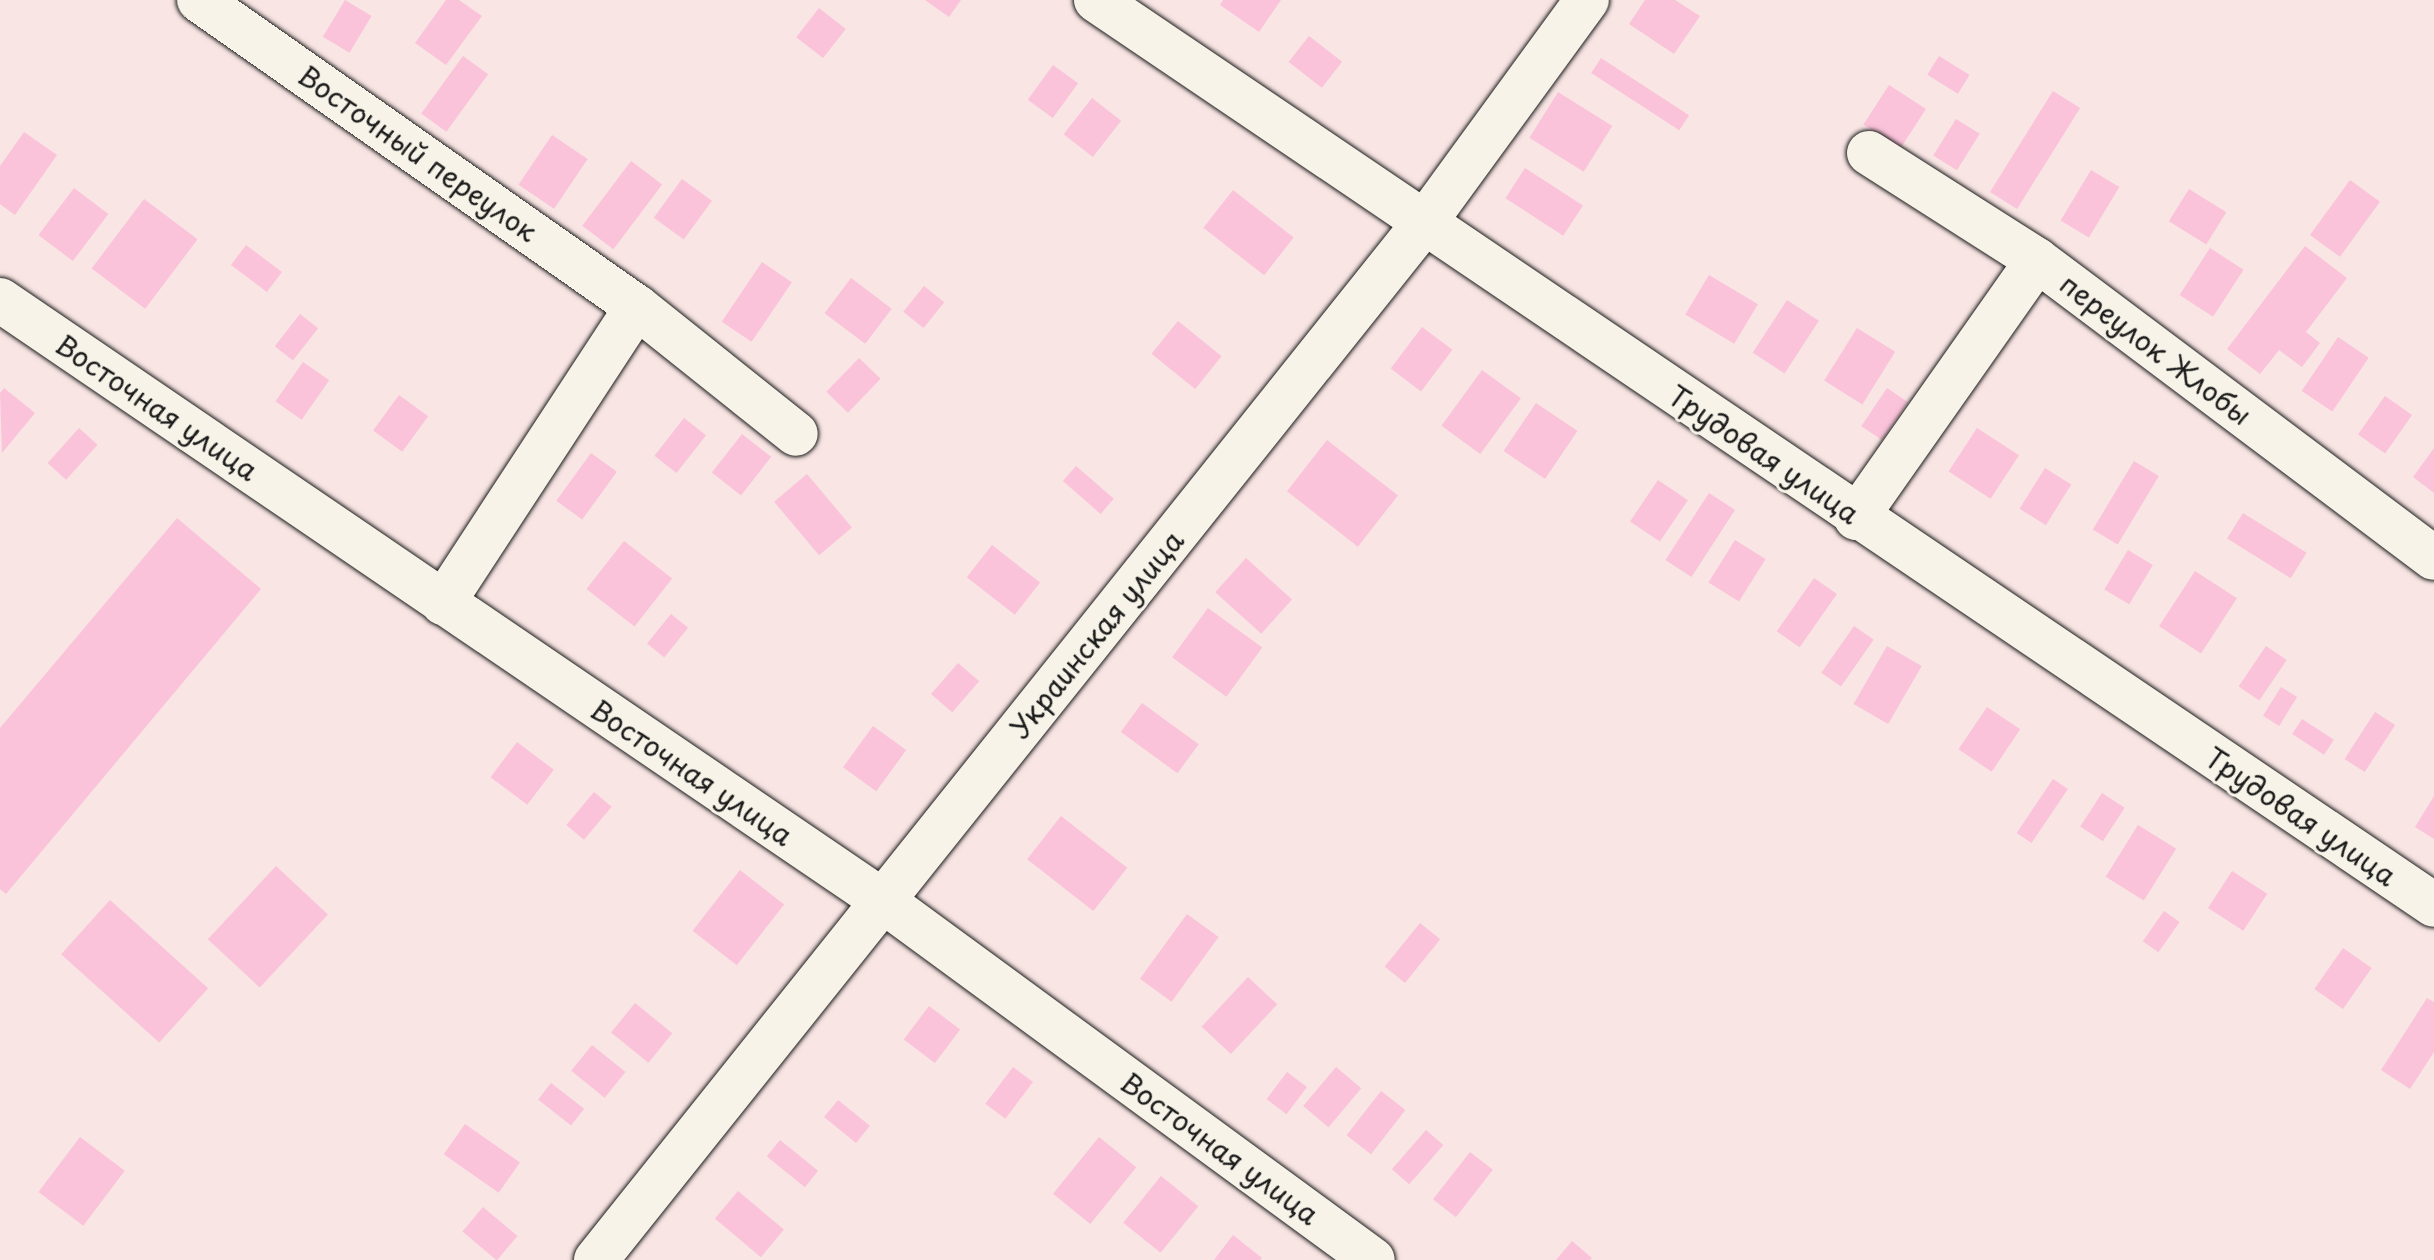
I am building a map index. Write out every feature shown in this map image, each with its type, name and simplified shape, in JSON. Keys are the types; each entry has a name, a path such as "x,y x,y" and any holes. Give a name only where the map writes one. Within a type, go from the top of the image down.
{"street":[{"name":"Восточный переулок","path":"199,0 637,307 796,434"},
{"name":"Трудовая улица","path":"1096,0 1856,518 2434,905"},
{"name":"Украинская улица","path":"596,1260 1425,222 1587,0"},
{"name":"переулок Жлобы","path":"1869,153 2037,260 2434,558"},
{"path":"1856,518 2037,260"},
{"name":"Восточная улица","path":"0,300 883,901 1373,1260"},
{"path":"443,603 637,307"}],"building":[{"path":"345,0 372,16 349,53 323,37"},
{"path":"446,0 459,0 482,16 446,65 415,43"},
{"path":"925,0 961,0 949,17"},
{"path":"1223,0 1281,0 1259,32 1220,5"},
{"path":"1645,0 1675,0 1700,16 1674,54 1629,24"},
{"path":"819,8 846,29 823,58 796,37"},
{"path":"1309,36 1342,62 1322,88 1289,62"},
{"path":"463,56 488,74 446,132 421,113"},
{"path":"1939,56 1970,75 1958,94 1927,75"},
{"path":"1601,58 1689,115 1679,130 1591,73"},
{"path":"1053,65 1078,83 1053,118 1028,100"},
{"path":"1889,85 1926,109 1900,148 1863,124"},
{"path":"2053,91 2080,108 2017,209 1990,192"},
{"path":"1558,92 1612,126 1584,172 1529,138"},
{"path":"1092,98 1121,121 1093,157 1064,134"},
{"path":"1956,119 1980,134 1957,170 1933,155"},
{"path":"24,132 57,155 15,215 0,204 0,166"},
{"path":"552,135 588,159 554,209 518,185"},
{"path":"631,161 662,184 613,249 582,226"},
{"path":"1525,168 1583,206 1563,236 1505,198"},
{"path":"2091,170 2119,187 2089,238 2061,221"},
{"path":"682,179 712,201 684,240 654,218"},
{"path":"2350,180 2380,202 2340,257 2310,235"},
{"path":"74,188 108,214 73,261 38,235"},
{"path":"2189,189 2226,212 2206,245 2169,221"},
{"path":"1233,190 1294,237 1264,275 1203,228"},
{"path":"144,199 198,239 145,309 92,268"},
{"path":"246,245 282,272 267,292 231,265"},
{"path":"2305,246 2347,278 2306,332 2320,343 2302,367 2279,350 2260,374 2227,349"},
{"path":"2210,248 2244,270 2213,317 2180,295"},
{"path":"762,262 792,282 752,342 722,322"},
{"path":"1709,275 1758,304 1734,344 1685,314"},
{"path":"851,278 892,309 865,344 825,313"},
{"path":"924,286 944,302 923,328 903,312"},
{"path":"1787,300 1819,321 1785,374 1753,353"},
{"path":"300,314 318,328 293,360 275,346"},
{"path":"1178,321 1222,356 1195,389 1152,354"},
{"path":"1422,327 1452,350 1421,391 1391,369"},
{"path":"1857,328 1895,352 1862,404 1824,381"},
{"path":"2338,337 2369,358 2332,412 2302,391"},
{"path":"859,358 881,379 848,413 826,392"},
{"path":"303,362 329,380 302,420 275,401"},
{"path":"1482,370 1521,398 1480,454 1441,426"},
{"path":"4,388 35,413 2,453 0,393"},
{"path":"1887,388 1908,402 1882,440 1861,426"},
{"path":"399,395 428,416 402,452 373,431"},
{"path":"2385,396 2412,415 2385,453 2358,435"},
{"path":"1536,403 1577,431 1545,479 1504,451"},
{"path":"684,418 706,435 677,473 654,456"},
{"path":"79,428 98,445 66,480 48,463"},
{"path":"1977,428 2019,455 1991,499 1949,472"},
{"path":"742,434 771,457 741,495 712,473"},
{"path":"1327,440 1398,495 1358,547 1287,491"},
{"path":"2434,448 2434,493 2413,477"},
{"path":"591,453 617,472 582,520 556,501"},
{"path":"2134,461 2159,476 2118,545 2093,530"},
{"path":"1076,466 1114,499 1101,514 1063,481"},
{"path":"2045,468 2071,484 2046,525 2020,509"},
{"path":"807,474 852,528 819,555 774,502"},
{"path":"1658,480 1688,500 1660,542 1630,521"},
{"path":"1709,493 1735,510 1691,577 1665,560"},
{"path":"2243,513 2307,553 2291,578 2227,538"},
{"path":"177,518 261,589 6,894 0,889 0,728"},
{"path":"1735,540 1766,559 1739,601 1709,582"},
{"path":"624,541 672,579 635,627 586,589"},
{"path":"992,545 1040,583 1015,615 967,577"},
{"path":"2128,550 2153,565 2129,604 2104,589"},
{"path":"1246,558 1292,599 1261,634 1215,592"},
{"path":"2195,571 2237,598 2201,654 2159,626"},
{"path":"1814,578 1837,594 1800,647 1777,631"},
{"path":"1208,608 1262,647 1226,697 1172,657"},
{"path":"671,614 688,628 664,657 647,644"},
{"path":"1854,626 1874,640 1841,686 1821,673"},
{"path":"1887,646 1922,666 1888,724 1854,704"},
{"path":"2266,646 2287,660 2259,701 2239,687"},
{"path":"958,663 979,681 952,712 931,694"},
{"path":"2281,687 2297,697 2279,726 2263,716"},
{"path":"1142,703 1199,744 1177,773 1121,732"},
{"path":"1987,707 2020,729 1992,772 1958,749"},
{"path":"2375,712 2395,725 2365,772 2345,759"},
{"path":"2302,719 2334,740 2324,755 2292,734"},
{"path":"873,726 906,750 876,791 843,767"},
{"path":"517,742 554,770 527,805 491,777"},
{"path":"2053,779 2068,789 2032,843 2017,833"},
{"path":"594,792 612,807 584,840 566,825"},
{"path":"2102,793 2125,808 2103,841 2080,827"},
{"path":"2434,796 2434,839 2415,827"},
{"path":"1061,816 1127,868 1093,911 1027,859"},
{"path":"2138,825 2176,849 2144,901 2106,877"},
{"path":"276,866 328,914 260,988 208,939"},
{"path":"740,870 784,904 737,965 693,931"},
{"path":"2232,871 2267,894 2243,931 2208,908"},
{"path":"110,900 208,988 159,1043 61,954"},
{"path":"2164,911 2180,922 2158,952 2143,941"},
{"path":"1187,914 1219,937 1172,1002 1140,979"},
{"path":"1420,923 1440,939 1405,983 1385,967"},
{"path":"2343,948 2372,968 2343,1009 2314,989"},
{"path":"1248,977 1277,1004 1231,1054 1202,1027"},
{"path":"2427,998 2434,1002 2434,1052 2410,1089 2381,1070"},
{"path":"635,1003 672,1033 648,1063 611,1033"},
{"path":"929,1006 960,1029 935,1063 904,1040"},
{"path":"592,1045 625,1072 605,1098 571,1071"},
{"path":"1013,1067 1033,1082 1005,1119 985,1104"},
{"path":"1336,1067 1361,1088 1328,1127 1303,1106"},
{"path":"1287,1072 1307,1087 1287,1114 1267,1099"},
{"path":"551,1083 584,1109 571,1125 538,1100"},
{"path":"1381,1091 1405,1110 1371,1154 1347,1135"},
{"path":"838,1100 870,1126 856,1143 824,1117"},
{"path":"465,1124 520,1162 499,1193 444,1154"},
{"path":"1426,1130 1443,1145 1409,1184 1392,1169"},
{"path":"80,1137 125,1171 83,1226 38,1192"},
{"path":"1099,1137 1136,1167 1090,1224 1053,1194"},
{"path":"780,1140 818,1171 805,1187 767,1156"},
{"path":"1470,1152 1493,1170 1456,1217 1433,1199"},
{"path":"1161,1176 1198,1206 1161,1253 1123,1223"},
{"path":"738,1191 784,1230 761,1257 715,1219"},
{"path":"483,1207 517,1236 496,1260 462,1232"},
{"path":"1233,1235 1262,1258 1214,1260"},
{"path":"1572,1241 1592,1258 1556,1260"}]}
